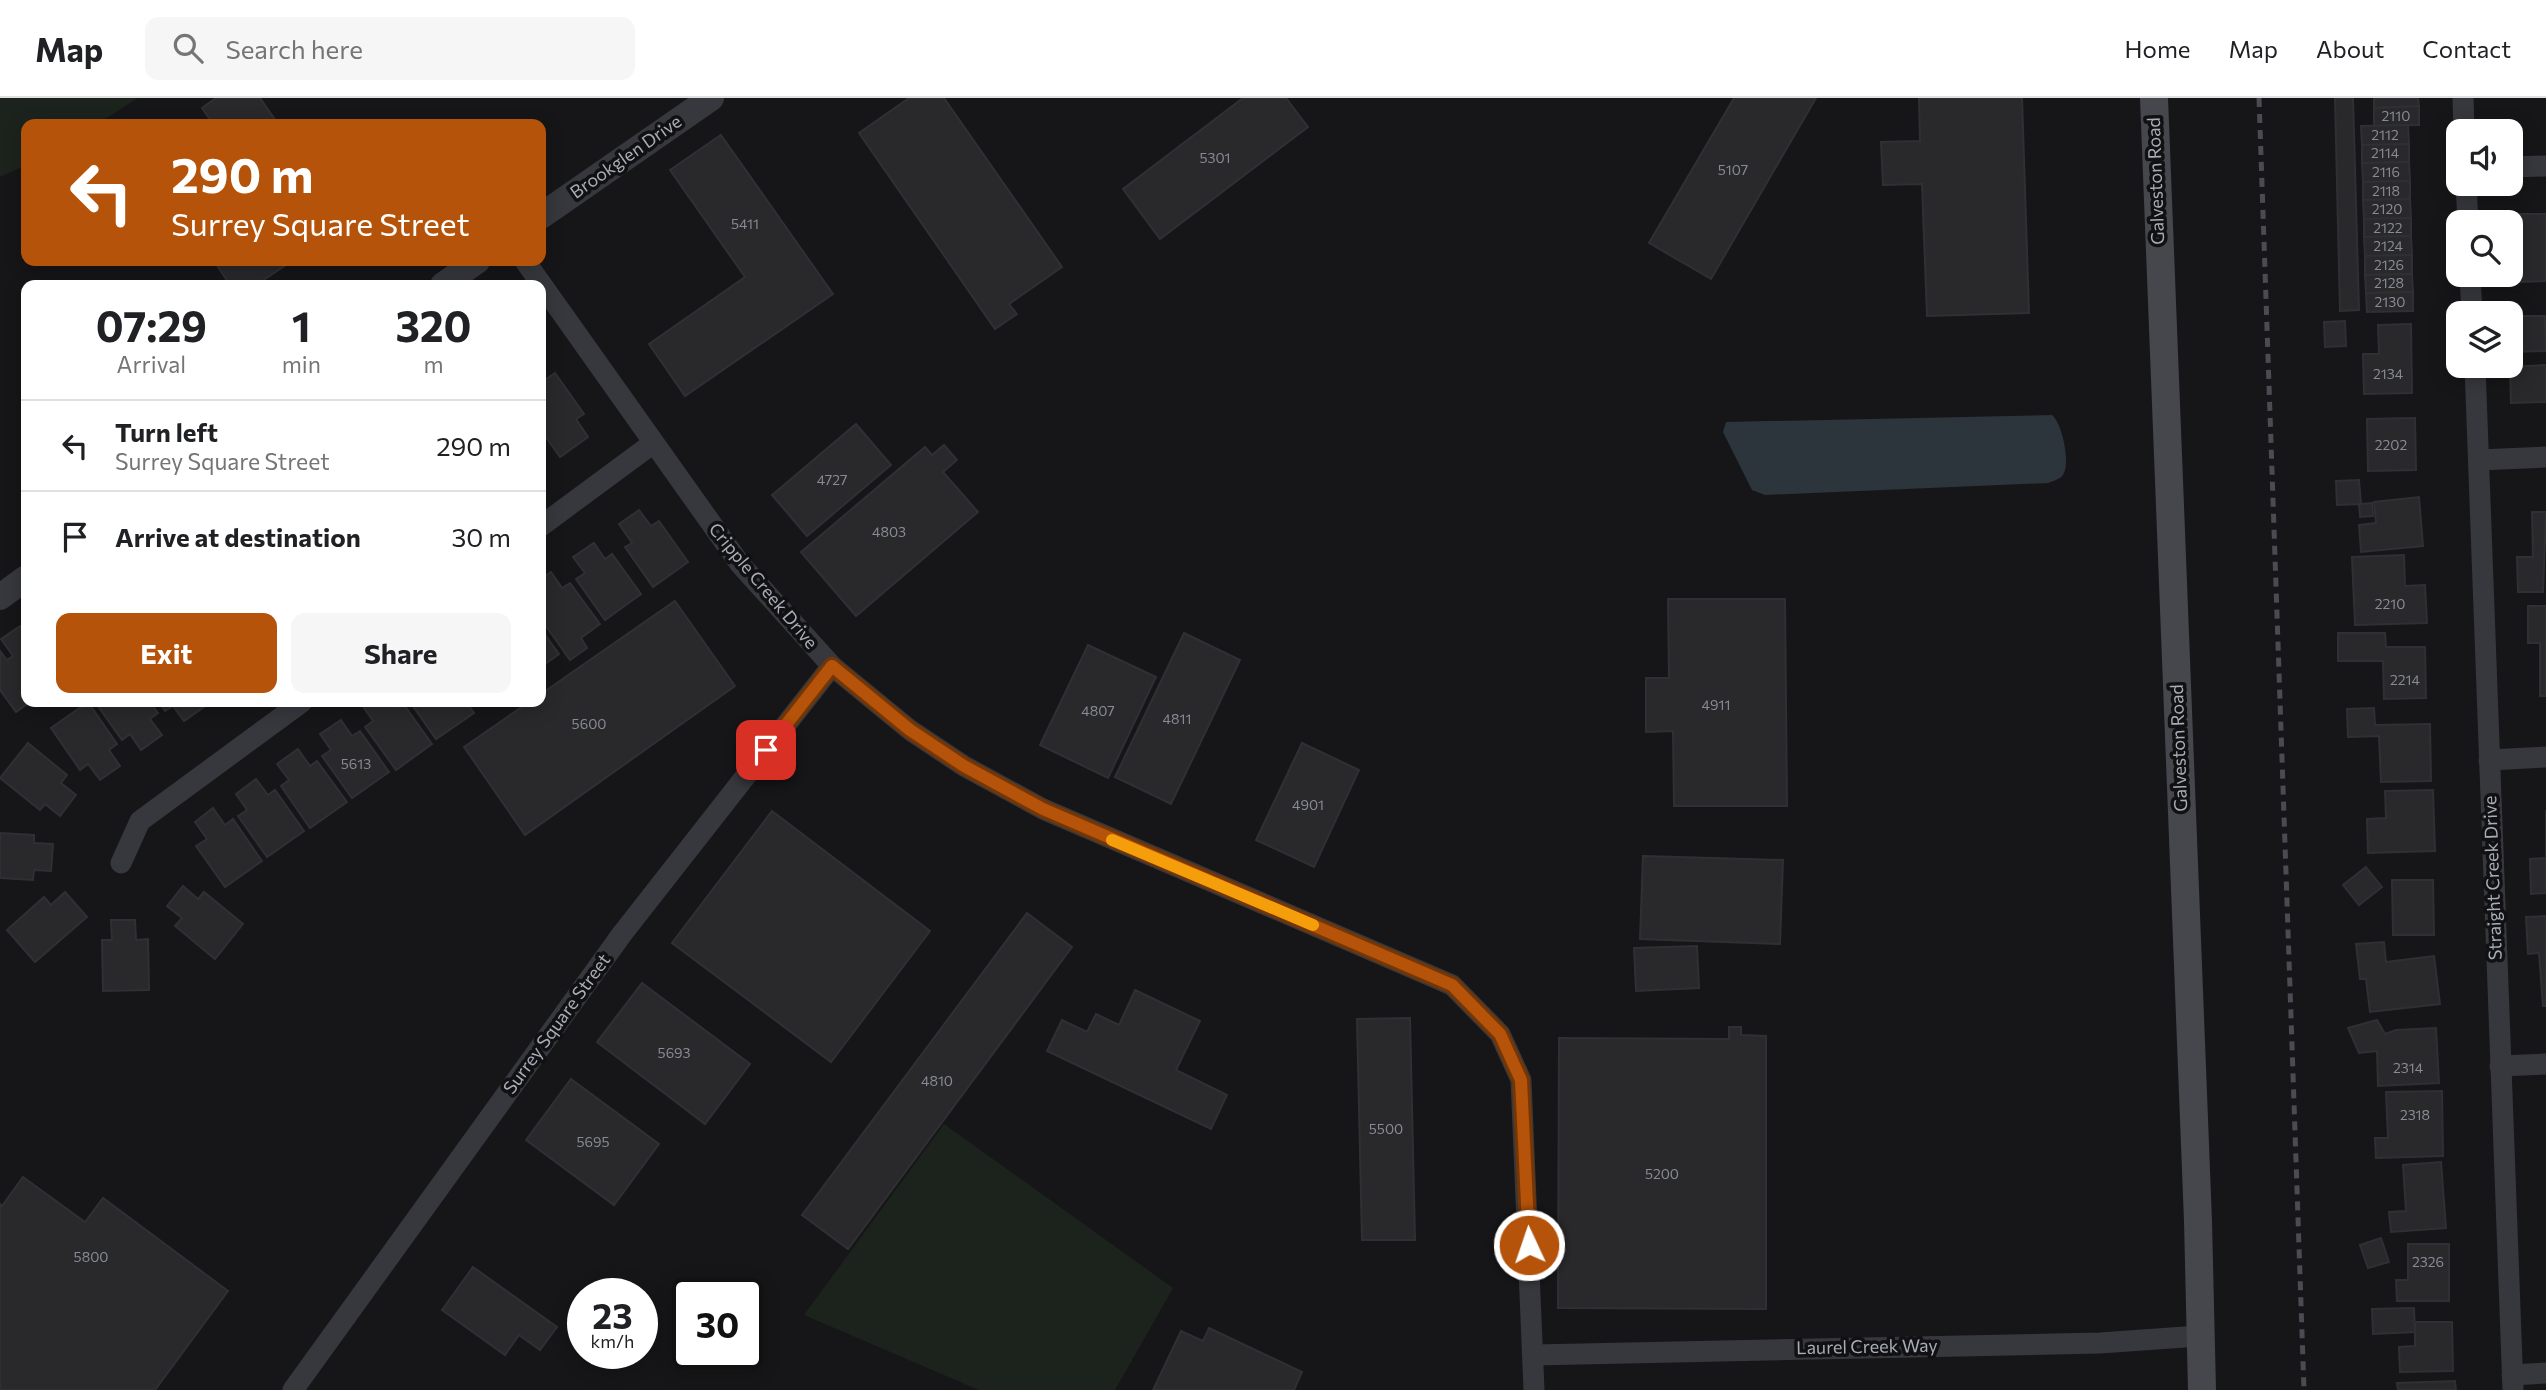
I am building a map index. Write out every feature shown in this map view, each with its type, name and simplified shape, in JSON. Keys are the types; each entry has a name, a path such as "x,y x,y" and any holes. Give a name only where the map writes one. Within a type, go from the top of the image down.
{"main road":[{"name":"Galveston Road","path":"2152,101 2198,1221 2202,1390"}],"street":[{"name":"Brookglen Drive","path":"546,213 711,98"},
{"path":"2463,98 2464,119"},
{"path":"2523,167 2546,166"},
{"path":"450,280 470,266"},
{"name":"Cripple Creek Drive","path":"546,291 652,444 740,564 832,666 910,730 964,766 1043,809 1452,985 1500,1034 1521,1080 1534,1390"},
{"name":"Straight Creek Drive","path":"2475,378 2513,1382"},
{"path":"546,522 652,444"},
{"path":"2479,460 2546,457"},
{"path":"0,597 21,582"},
{"name":"Surrey Square Street","path":"293,1390 622,934 832,666"},
{"path":"121,863 140,821 295,707"},
{"path":"2489,760 2546,757"},
{"path":"2500,1066 2546,1064"},
{"name":"Laurel Creek Way","path":"1534,1355 2100,1343 2199,1336"},
{"path":"2513,1382 2546,1373"}],"shaded area":[{"path":"0,98 138,98 105,119 21,119 21,167 0,177"},
{"path":"2052,415 2062,434 2066,462 2063,475 2048,483 1765,495 1752,490 1723,432 1726,422"},
{"path":"944,1124 1173,1288 1115,1390 979,1390 804,1315"}],"building":[{"path":"216,98 260,98 275,119 210,119 202,108"},
{"path":"909,98 944,98 1062,267 1009,304 1017,314 995,329 859,133"},
{"path":"1243,98 1286,98 1308,127 1160,239 1123,189"},
{"path":"1734,98 1816,98 1711,279 1649,243"},
{"path":"1919,98 2022,98 2029,313 1927,316 1922,184 1883,185 1881,142 1920,141"},
{"path":"2335,98 2353,98 2359,310 2340,311"},
{"path":"2374,98 2418,98 2419,106 2374,108"},
{"path":"2419,106 2419,125 2374,126 2374,108"},
{"path":"2408,125 2409,144 2362,145 2361,126"},
{"path":"721,135 833,294 685,396 649,344 745,277 670,170"},
{"path":"2409,144 2409,162 2362,163 2362,145"},
{"path":"2409,162 2410,181 2363,182 2362,163"},
{"path":"2410,181 2410,199 2363,200 2363,182"},
{"path":"2410,199 2411,218 2364,219 2363,200"},
{"path":"2523,214 2546,214 2546,281 2523,282"},
{"path":"2411,218 2411,236 2364,237 2364,219"},
{"path":"2411,236 2412,255 2365,256 2364,237"},
{"path":"2412,255 2412,274 2365,275 2365,256"},
{"path":"217,266 284,266 264,280 227,280"},
{"path":"2412,274 2413,292 2366,293 2365,275"},
{"path":"2413,292 2413,311 2367,312 2366,293"},
{"path":"2523,316 2545,316 2546,351 2523,352"},
{"path":"2345,321 2346,346 2325,347 2324,322"},
{"path":"2411,324 2412,393 2364,394 2363,354 2379,354 2378,325"},
{"path":"2546,365 2546,402 2511,403 2510,378 2523,378 2523,366"},
{"path":"555,373 584,414 576,419 588,437 560,457 546,437 546,379"},
{"path":"2415,418 2416,470 2368,471 2367,419"},
{"path":"856,424 891,465 807,536 772,495"},
{"path":"944,445 957,460 943,472 978,512 856,616 801,552 925,447 932,455"},
{"path":"2359,480 2361,504 2372,503 2373,516 2360,517 2359,504 2337,505 2336,481"},
{"path":"2419,497 2423,546 2361,552 2359,525 2376,523 2374,502"},
{"path":"639,510 651,526 659,521 688,562 653,587 625,547 632,543 619,524"},
{"path":"2532,512 2546,512 2543,592 2518,592 2517,557 2533,557"},
{"path":"594,543 605,559 612,554 641,594 605,620 576,579 585,573 573,557"},
{"path":"2404,555 2405,586 2425,585 2427,623 2355,625 2352,557"},
{"path":"551,572 562,588 570,583 600,624 581,638 587,648 570,660 546,626 546,576"},
{"path":"1668,599 1785,599 1787,806 1674,806 1673,731 1646,732 1646,678 1669,678"},
{"path":"675,601 735,686 525,835 464,747 522,707 546,707 546,691"},
{"path":"2528,606 2546,606 2546,696 2540,696 2540,643 2528,643"},
{"path":"21,627 23,707 16,712 0,690 0,651 7,660 13,656 1,639"},
{"path":"1184,633 1240,660 1171,804 1115,777"},
{"path":"2338,633 2385,633 2386,647 2425,647 2426,698 2384,699 2383,661 2338,661"},
{"path":"546,636 559,654 546,663"},
{"path":"1088,645 1156,677 1108,778 1040,745"},
{"path":"81,707 91,707 117,744 109,750 120,766 100,780 88,764 80,770 51,728"},
{"path":"99,707 154,707 158,713 150,719 162,735 141,750 130,734 122,740"},
{"path":"174,707 204,707 184,721"},
{"path":"363,707 406,707 432,744 396,770 365,727 373,721"},
{"path":"414,707 470,707 474,713 436,739"},
{"path":"2374,708 2375,725 2430,724 2431,781 2381,782 2379,736 2348,737 2347,709"},
{"path":"341,720 352,736 360,731 389,772 352,798 322,756 331,750 320,734"},
{"path":"28,743 67,775 61,783 76,795 60,816 45,804 40,810 0,778"},
{"path":"1302,743 1359,770 1314,867 1256,840"},
{"path":"298,749 310,766 317,761 347,802 310,828 281,786 289,780 277,764"},
{"path":"256,779 268,795 275,790 304,831 267,857 238,816 247,810 236,794"},
{"path":"2433,790 2435,851 2368,853 2367,819 2386,818 2385,791"},
{"path":"213,808 225,825 233,819 262,861 225,887 196,846 207,839 195,822"},
{"path":"772,811 930,931 831,1062 672,943"},
{"path":"0,833 34,835 34,843 53,844 51,871 34,870 33,880 0,878"},
{"path":"1643,856 1783,860 1780,944 1640,939"},
{"path":"2546,858 2546,893 2531,894 2530,859"},
{"path":"2366,867 2382,887 2359,905 2343,885"},
{"path":"2392,880 2433,880 2434,935 2393,935"},
{"path":"183,886 198,899 204,892 243,924 215,959 175,926 182,918 167,906"},
{"path":"65,892 87,917 35,962 7,930 44,897 51,905"},
{"path":"1027,913 1072,947 848,1249 802,1215"},
{"path":"2546,916 2546,1006 2543,1006 2539,953 2528,954 2526,917"},
{"path":"111,920 135,920 136,940 148,939 149,990 103,991 102,940 112,940"},
{"path":"2384,942 2386,962 2434,956 2440,1004 2370,1012 2366,979 2360,979 2356,944"},
{"path":"1697,946 1699,988 1636,991 1634,948"},
{"path":"642,983 750,1064 705,1124 597,1042"},
{"path":"1135,990 1200,1021 1176,1070 1227,1095 1211,1129 1047,1051 1062,1020 1087,1032 1096,1014 1119,1025"},
{"path":"1410,1018 1415,1240 1362,1240 1357,1019"},
{"path":"2377,1020 2385,1034 2396,1030 2436,1028 2439,1083 2378,1086 2377,1051 2359,1053 2348,1028"},
{"path":"1729,1027 1741,1027 1741,1035 1766,1036 1766,1309 1558,1308 1559,1038 1729,1039"},
{"path":"571,1079 659,1144 614,1205 526,1140"},
{"path":"2442,1091 2443,1156 2376,1158 2375,1138 2388,1138 2386,1092"},
{"path":"2441,1162 2446,1228 2391,1232 2389,1212 2406,1211 2403,1165"},
{"path":"23,1177 85,1222 103,1198 228,1291 155,1390 0,1390 0,1204 2,1206"},
{"path":"2381,1238 2389,1262 2368,1268 2360,1245"},
{"path":"2408,1244 2449,1244 2449,1301 2397,1301 2396,1280 2408,1280"},
{"path":"473,1267 557,1327 540,1350 519,1335 505,1355 442,1310"},
{"path":"2414,1308 2415,1332 2373,1334 2372,1309"},
{"path":"2415,1322 2452,1322 2453,1371 2400,1372 2399,1347 2415,1346"},
{"path":"1209,1328 1302,1372 1294,1390 1153,1390 1181,1331 1203,1341"},
{"path":"2455,1381 2456,1390 2398,1390 2397,1383"}],"railway":[{"path":"2259,98 2304,1390"}],"slow traffic":[{"path":"1112,840 1313,925"}],"route":[{"path":"766,750 832,666 910,730 964,766 1043,809 1452,985 1500,1034 1521,1080 1529,1245"}]}
